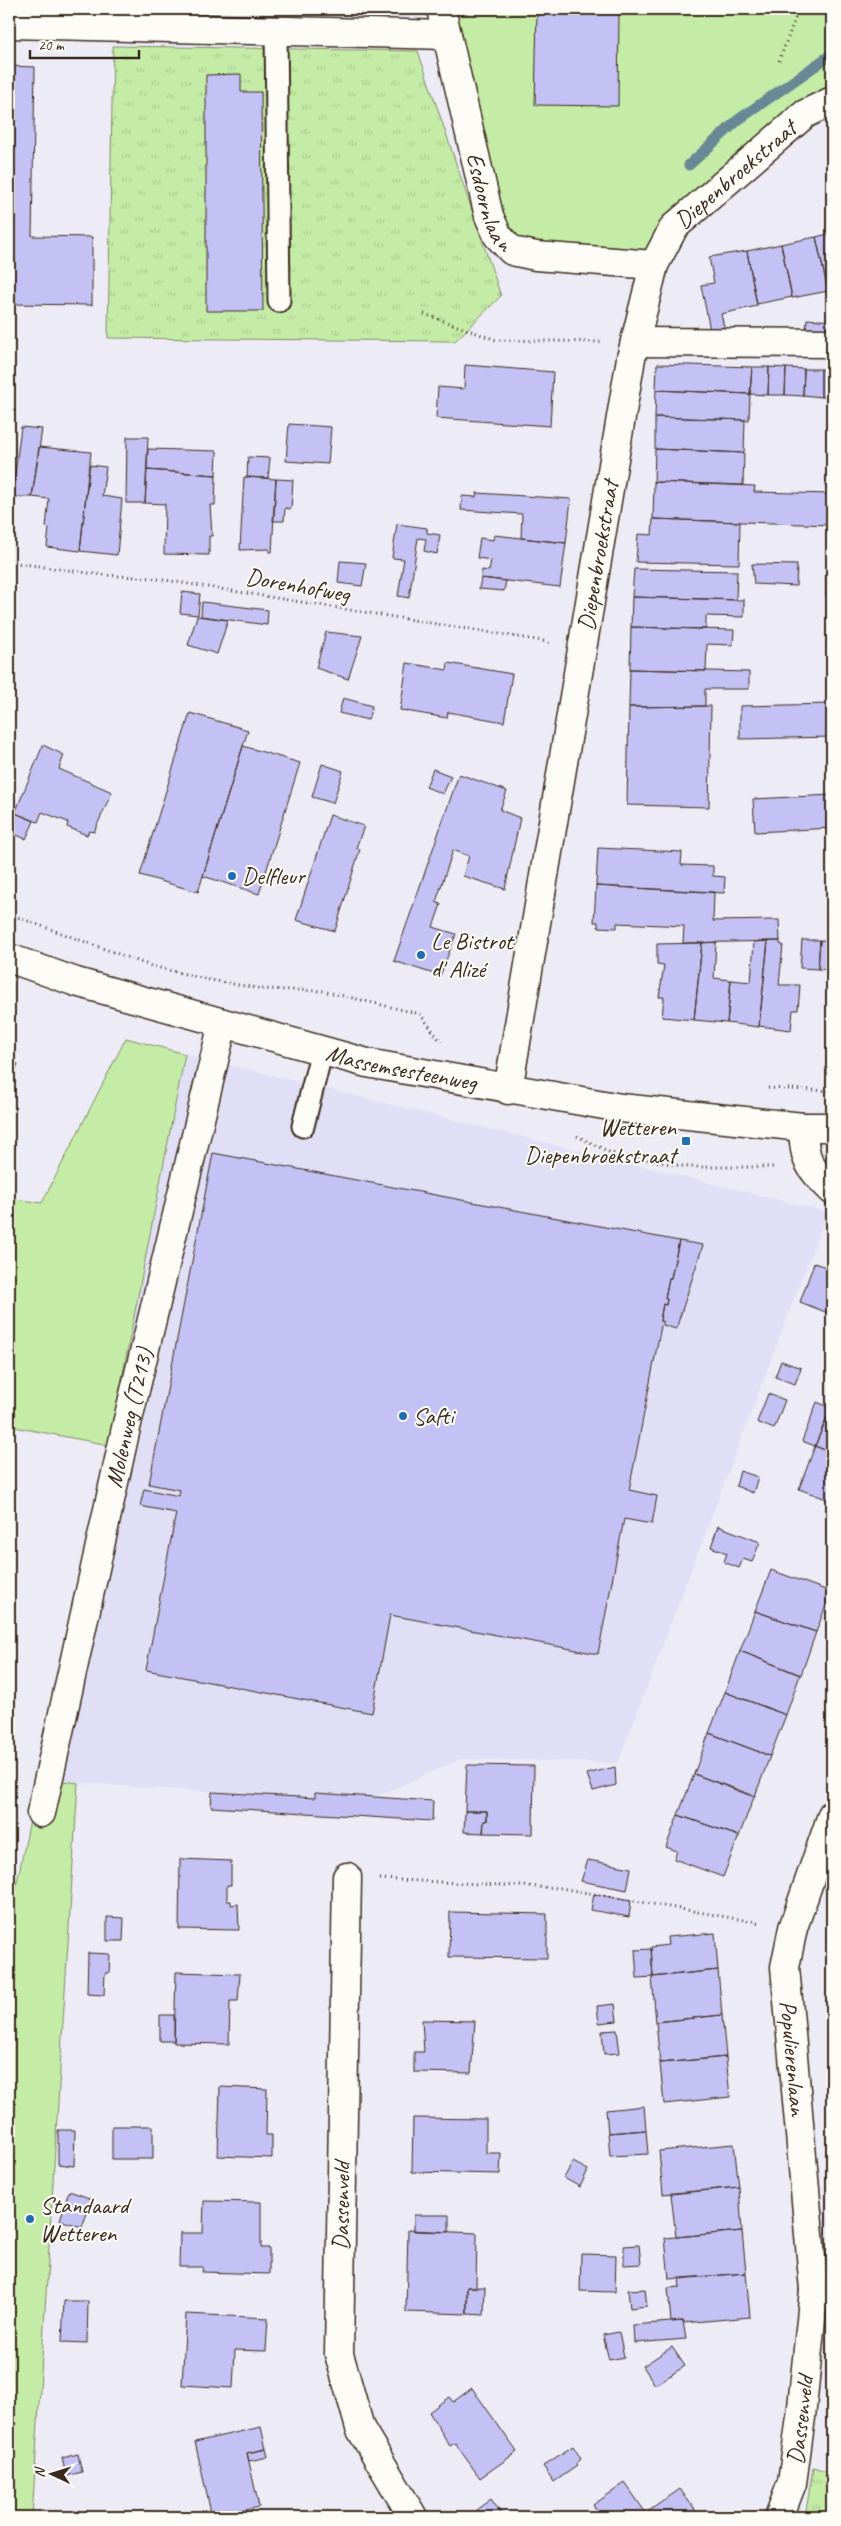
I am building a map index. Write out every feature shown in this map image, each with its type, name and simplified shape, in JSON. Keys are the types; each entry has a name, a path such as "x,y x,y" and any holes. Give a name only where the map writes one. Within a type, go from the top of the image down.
{"street":[{"path":"9,24 276,31 444,22"},
{"name":"Esdoornlaan","path":"444,22 489,216 498,236 512,251 536,256 654,265"},
{"name":"Diepenbroekstraat","path":"508,1090 577,689 581,647 635,342 654,265 674,227 805,114 832,101"},
{"path":"635,342 832,343"},
{"name":"Massemsesteenweg","path":"9,958 76,982 367,1062 508,1090 621,1108 803,1127 832,1127"},
{"name":"Molenweg (T213)","path":"41,1813 126,1428 222,1023"},
{"path":"803,1127 804,1149 810,1168 832,1190"},
{"name":"Populierenlaan","path":"823,2291 786,1967 793,1928 832,1815"},
{"name":"Dassenveld","path":"347,1877 338,2354 360,2428 413,2517"},
{"name":"Dassenveld","path":"779,2517 792,2483 801,2417 823,2291"}],"lane":[{"path":"276,31 278,301"},
{"path":"303,1126 322,1050"}],"path":[{"path":"779,61 797,14 804,9"},
{"path":"424,314 496,340 635,342"},
{"name":"Dorenhofweg","path":"9,562 152,578 581,647"},
{"path":"9,914 151,966 210,980 262,989 323,991 420,1014 446,1048"},
{"path":"759,1087 832,1091"},
{"path":"347,1877 560,1888 793,1928"}],"shaded area":[{"path":"185,1054 827,1212 618,1763 460,1759 364,1802 78,1783 39,1778 109,1445"}],"green space":[{"path":"441,9 832,9 832,101 805,114 654,265 512,251"},
{"path":"113,46 418,51 501,296 455,341 108,338"},
{"path":"126,1038 185,1054 109,1445 9,1426 9,1198 42,1203"},
{"name":"Standaard Wetteren","path":"39,1778 78,1783 32,2517 9,2517 9,1920"},
{"path":"813,2468 832,2474 832,2517 805,2517"}],"building":[{"path":"537,9 619,9 618,106 535,105"},
{"path":"9,66 35,67 32,236 92,237 92,305 9,304"},
{"path":"241,74 241,92 261,92 263,311 206,311 206,75"},
{"path":"832,233 832,290 828,291 816,237"},
{"path":"816,237 828,291 792,298 781,244"},
{"path":"781,244 792,297 757,304 747,251"},
{"path":"747,251 757,306 721,314 725,331 710,330 701,285 714,283 709,257"},
{"path":"807,319 832,321 832,333 806,331"},
{"path":"657,364 752,367 750,394 656,390"},
{"path":"465,365 553,372 550,426 436,418 438,387 464,389"},
{"path":"752,367 769,367 768,395 750,394"},
{"path":"769,367 786,368 785,395 768,395"},
{"path":"786,368 804,369 803,396 785,395"},
{"path":"804,369 821,369 821,397 803,395"},
{"path":"821,369 832,370 832,397 821,397"},
{"path":"656,390 750,394 749,420 655,417"},
{"path":"655,417 745,420 744,453 655,449"},
{"path":"289,424 331,427 328,464 286,461"},
{"path":"21,427 42,429 32,497 12,497"},
{"path":"127,437 148,437 145,503 126,503"},
{"path":"39,447 91,452 80,551 47,547 49,528 46,527 49,499 32,497"},
{"path":"148,449 217,451 216,475 147,470"},
{"path":"655,449 744,453 743,485 654,482"},
{"path":"248,457 270,458 268,478 247,477"},
{"path":"89,465 106,467 102,496 122,499 117,555 80,551"},
{"path":"147,470 216,475 215,505 210,505 212,536 209,536 209,555 164,554 165,504 145,503"},
{"path":"244,477 276,479 272,552 269,552 269,549 240,550"},
{"path":"276,479 293,480 291,509 285,508 284,521 273,521"},
{"path":"654,482 755,486 754,492 832,494 832,525 653,519"},
{"path":"477,493 571,499 566,543 521,538 522,514 461,510 462,496 476,497"},
{"path":"653,519 740,522 739,564 636,562 638,534 652,535"},
{"path":"397,524 427,528 427,533 440,535 437,554 424,551 426,539 418,538 409,598 398,596 404,559 392,558"},
{"path":"494,535 566,543 560,587 481,578 482,570 489,571 491,560 477,558 480,538 493,540"},
{"path":"340,561 366,563 362,586 338,583"},
{"path":"752,564 797,565 796,586 754,584"},
{"path":"634,569 737,571 736,600 632,597"},
{"path":"826,572 832,572 832,597 826,596"},
{"path":"481,578 506,581 504,591 479,589"},
{"path":"182,592 200,594 198,615 180,613"},
{"path":"632,597 744,600 744,617 706,616 706,629 631,627"},
{"path":"202,602 268,610 267,625 201,616"},
{"path":"197,616 228,620 217,654 188,645"},
{"path":"631,627 734,630 733,645 707,644 706,671 630,669"},
{"path":"326,632 362,636 348,679 316,668"},
{"path":"407,663 447,670 448,663 512,674 504,722 448,712 447,718 400,710"},
{"path":"630,669 749,672 749,689 705,689 705,706 629,707"},
{"path":"343,698 372,706 368,720 339,713"},
{"path":"832,704 832,737 740,739 740,706"},
{"path":"711,706 709,807 627,805 629,707"},
{"path":"190,713 248,730 198,892 140,875"},
{"path":"43,745 64,755 59,769 112,792 94,832 89,831 87,835 67,827 68,822 42,812 38,822 15,813"},
{"path":"243,746 300,763 259,894 203,876"},
{"path":"322,764 343,771 333,803 312,797"},
{"path":"433,769 451,776 443,794 426,787"},
{"path":"459,774 507,791 500,810 520,818 505,889 463,876 469,856 453,850 436,902 441,904 433,927 456,934 440,976 394,961"},
{"path":"832,795 832,828 755,832 753,799"},
{"path":"15,813 34,821 26,839 9,832"},
{"path":"330,815 364,826 356,848 360,849 335,931 296,920"},
{"path":"598,848 682,852 681,865 713,866 713,876 725,877 724,893 596,886"},
{"path":"596,886 714,892 713,921 779,920 780,941 683,943 684,926 617,923 617,928 598,927 598,922 594,922"},
{"path":"802,940 820,940 818,969 800,968"},
{"path":"820,940 832,941 832,970 818,969"},
{"path":"768,941 759,1027 727,1023 731,980 751,982 754,942"},
{"path":"768,941 780,941 780,944 783,945 779,985 800,985 798,1010 793,1010 791,1030 759,1026"},
{"path":"716,942 714,978 731,980 727,1023 694,1020 702,943"},
{"path":"702,943 694,1020 662,1017 664,997 659,997 664,965 657,964 657,944"},
{"path":"9,1060 18,1064 9,1084"},
{"name":"Safti","path":"213,1153 679,1241 671,1278 669,1278 665,1298 667,1299 666,1305 663,1304 660,1321 663,1322 629,1490 657,1496 652,1524 624,1519 598,1654 390,1615 372,1713 146,1670 176,1513 140,1506 144,1489 179,1496 180,1490 149,1484"},
{"path":"679,1241 703,1245 676,1329 663,1325 663,1322 660,1321 663,1304 666,1305 667,1299 665,1298 669,1278 671,1278"},
{"path":"814,1263 832,1269 832,1303 828,1313 800,1302"},
{"path":"781,1361 801,1368 795,1384 775,1377"},
{"path":"768,1394 785,1400 774,1429 757,1422"},
{"path":"817,1402 831,1408 815,1446 802,1441"},
{"path":"832,1407 832,1453 815,1446"},
{"path":"815,1446 832,1453 832,1501 799,1489"},
{"path":"740,1471 758,1477 753,1493 736,1486"},
{"path":"718,1526 760,1542 752,1562 743,1559 739,1568 724,1562 727,1553 711,1547"},
{"path":"771,1570 831,1592 816,1632 755,1611"},
{"path":"755,1611 816,1632 801,1675 740,1651"},
{"path":"740,1651 800,1675 786,1715 725,1692"},
{"path":"725,1692 786,1715 770,1756 709,1733"},
{"path":"709,1733 770,1756 755,1796 694,1774"},
{"path":"467,1765 534,1766 533,1834 483,1833 484,1821 487,1821 487,1811 465,1811"},
{"path":"615,1767 616,1785 593,1791 587,1774"},
{"path":"694,1774 754,1797 739,1836 678,1815"},
{"path":"212,1792 315,1798 315,1793 433,1801 432,1821 211,1807"},
{"path":"465,1811 487,1811 487,1821 484,1821 483,1833 464,1832"},
{"path":"678,1815 739,1836 723,1877 674,1859 677,1851 666,1847"},
{"path":"180,1859 231,1861 231,1885 227,1885 227,1901 231,1901 231,1905 238,1904 239,1930 179,1929"},
{"path":"588,1860 631,1868 627,1890 581,1881"},
{"path":"594,1894 631,1900 629,1917 591,1910"},
{"path":"450,1912 547,1914 547,1958 449,1957"},
{"path":"107,1917 124,1918 123,1941 107,1941"},
{"path":"715,1933 718,1970 653,1977 651,1947 668,1945 667,1937"},
{"path":"651,1949 653,1977 637,1978 635,1950"},
{"path":"88,1953 110,1954 109,1973 105,1973 104,1995 87,1994"},
{"path":"718,1970 722,2015 656,2022 652,1977"},
{"path":"176,1972 240,1974 238,2001 230,2001 229,2044 174,2043"},
{"path":"615,2004 617,2021 599,2023 597,2006"},
{"path":"160,2015 174,2015 174,2041 160,2041"},
{"path":"722,2015 726,2057 660,2063 656,2022"},
{"path":"422,2020 475,2021 471,2073 414,2072 414,2052 424,2052"},
{"path":"617,2030 620,2053 604,2054 602,2031"},
{"path":"726,2057 730,2097 664,2104 660,2063"},
{"path":"220,2087 267,2089 266,2135 272,2135 272,2158 218,2156"},
{"path":"644,2106 646,2130 608,2133 606,2110"},
{"path":"413,2118 486,2119 486,2153 501,2153 500,2174 412,2172"},
{"path":"112,2126 153,2126 153,2159 112,2159"},
{"path":"58,2130 75,2130 74,2166 58,2164"},
{"path":"646,2130 648,2154 610,2156 608,2133"},
{"path":"734,2144 739,2187 663,2194 659,2151"},
{"path":"573,2162 588,2170 580,2187 564,2178"},
{"path":"739,2187 742,2231 676,2237 671,2194"},
{"path":"69,2191 92,2199 82,2227 60,2220"},
{"path":"204,2201 261,2202 261,2248 269,2248 269,2274 202,2272 203,2267 179,2267 180,2233 203,2233"},
{"path":"414,2215 449,2215 449,2232 414,2231"},
{"path":"408,2230 477,2233 476,2287 467,2287 467,2314 406,2312"},
{"path":"742,2231 746,2273 669,2279 665,2238"},
{"path":"639,2245 641,2264 624,2265 624,2246"},
{"path":"581,2254 616,2255 615,2292 580,2291"},
{"path":"746,2273 750,2317 683,2323 683,2321 671,2322 668,2288 680,2287 679,2279"},
{"path":"467,2287 485,2287 484,2315 467,2314"},
{"path":"645,2289 647,2306 630,2308 628,2290"},
{"path":"64,2301 88,2301 87,2343 62,2342"},
{"path":"186,2314 268,2318 266,2351 235,2350 233,2388 182,2385"},
{"path":"683,2321 686,2339 634,2343 633,2325"},
{"path":"619,2332 624,2357 609,2360 603,2335"},
{"path":"672,2347 685,2366 655,2385 643,2366"},
{"path":"472,2388 517,2452 480,2478 455,2443 450,2446 429,2412 449,2397 453,2402"},
{"path":"261,2427 266,2449 247,2453 259,2507 212,2517 195,2442"},
{"path":"573,2446 581,2459 576,2464 577,2466 554,2482 543,2466"},
{"path":"266,2449 268,2457 249,2461 247,2453"},
{"path":"78,2454 82,2472 66,2476 62,2458"},
{"path":"625,2483 646,2513 680,2489 700,2517 601,2517 593,2505"},
{"path":"491,2499 501,2513 494,2517 481,2517 476,2510"}],"waterway":[{"path":"689,165 738,120 832,54"}],"place":[{"name":"Delfleur","path":"232,876"},
{"name":"Le Bistrot d' Alizé","path":"421,955"},
{"name":"Wetteren Diepenbroekstraat","path":"686,1141"},
{"name":"Safti","path":"403,1416"},
{"name":"Standaard Wetteren","path":"30,2219"}]}
